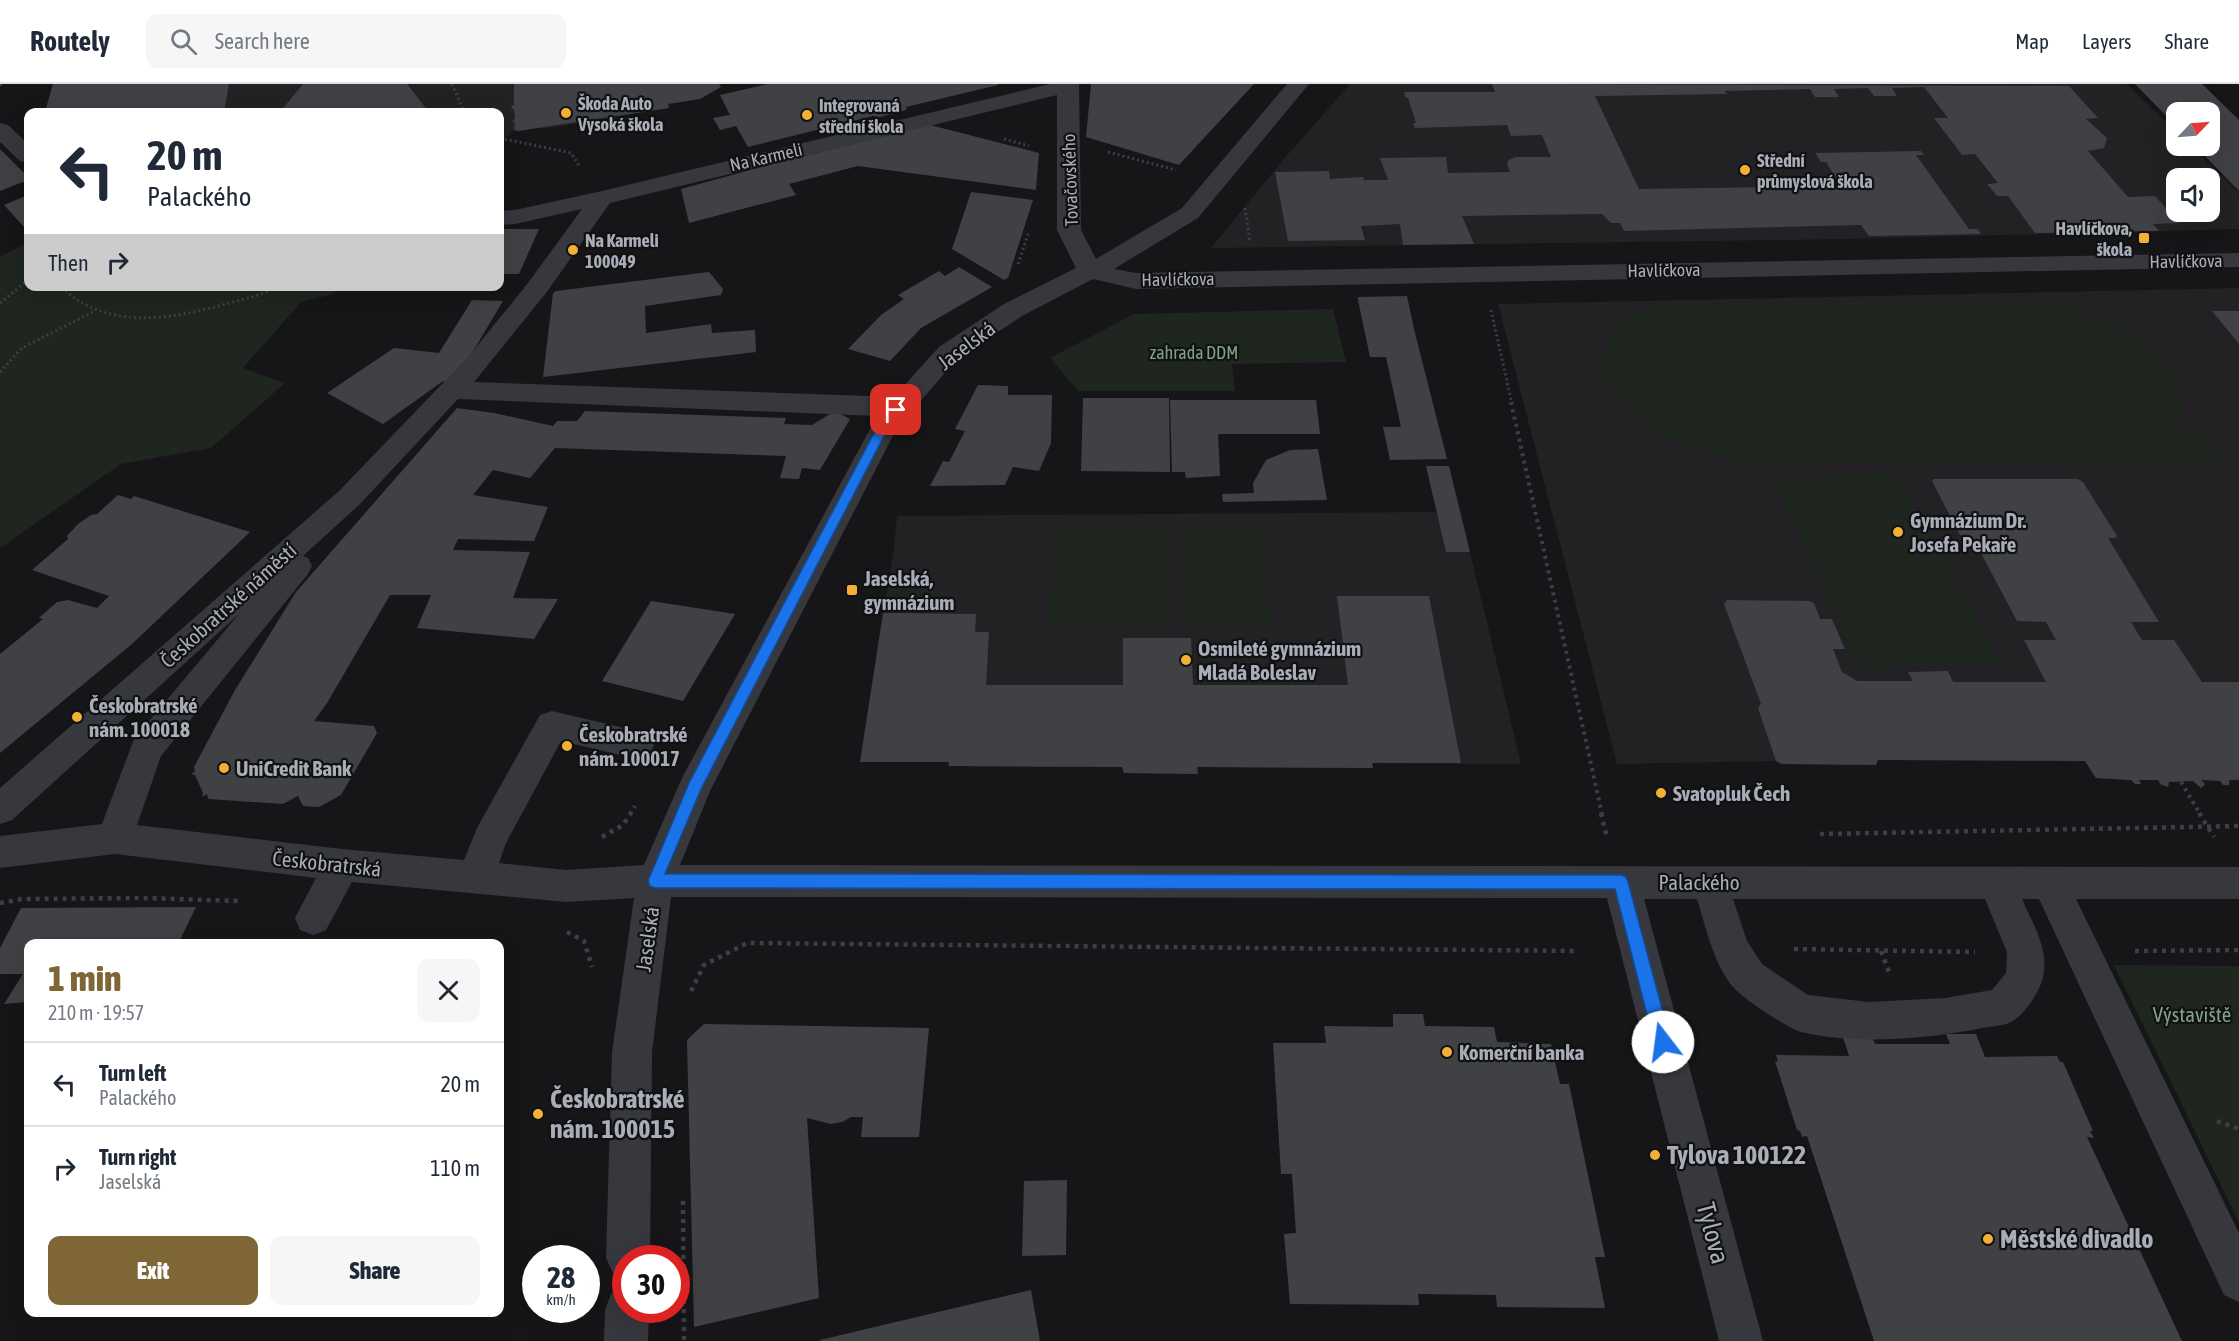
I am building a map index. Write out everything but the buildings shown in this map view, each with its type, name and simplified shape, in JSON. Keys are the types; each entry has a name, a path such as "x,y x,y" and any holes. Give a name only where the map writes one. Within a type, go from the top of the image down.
{"street":[{"name":"Jaselská","path":"628,1245 632,1052 655,881 694,788 878,437 896,410 948,353 1013,310 1122,255 1190,213 1298,84"},
{"name":"Tovačovského","path":"1060,86 1078,113 1069,230 1090,271"},
{"name":"Na Karmeli","path":"504,218 602,198 1060,86"},
{"path":"0,130 24,152"},
{"name":"Českobratrské náměstí","path":"0,809 349,498 477,363 537,288 602,198"},
{"name":"Havlíčkova","path":"1090,271 1136,281 2239,260"},
{"path":"451,390 868,405 896,410"},
{"name":"Českobratrské náměstí","path":"115,838 146,749 312,548 349,498"},
{"path":"475,878 490,839 552,725 637,745"},
{"name":"Českobratrská","path":"0,852 115,838 342,865 566,886 655,881"},
{"path":"316,912 342,865"},
{"name":"Palackého","path":"655,881 2239,883"},
{"path":"1710,882 1731,949 1749,977 1802,1013 1869,1021 1944,1017 2003,1006 2024,979 2026,952 1996,881"},
{"path":"2049,881 2239,1280"},
{"name":"Tylova","path":"1621,882 1741,1341"},
{"path":"626,1341 627,1323"}],"path":[{"path":"452,84 462,108"},
{"path":"504,139 571,153 602,198"},
{"path":"1106,151 1180,171"},
{"path":"1244,202 1250,244"},
{"path":"0,303 24,283"},
{"path":"65,291 94,311 144,319 196,312 269,291"},
{"path":"1490,303 1607,839 1621,882"},
{"path":"0,372 22,348 94,311"},
{"path":"2181,782 2239,883"},
{"path":"1819,834 2239,826"},
{"path":"1607,839 1619,838"},
{"path":"0,903 22,899 143,898 269,902 316,912"},
{"path":"562,930 584,940 593,971"},
{"path":"691,993 704,965 747,943 1578,951"},
{"path":"1792,949 1985,952"},
{"path":"2132,951 2239,951"}],"shaded area":[{"name":"Škoda Auto Vysoká škola","path":"53,84 719,84 721,87 668,104 669,108 542,129 540,127 518,132 514,130 504,139 504,108 46,108"},
{"name":"Střední průmyslová škola","path":"1350,84 2127,84 2166,122 2166,156 2201,156 2213,168 2166,168 2166,222 2220,222 2220,174 2239,193 2239,229 1845,239 1211,248 1282,161"},
{"name":"Gymnázium Dr. Josefa Pekaře","path":"2239,288 2239,780 2230,780 2229,785 2223,785 2220,781 2202,780 2205,784 2201,788 2193,781 2169,782 2168,787 2160,784 2158,780 2140,780 2141,784 2135,784 2131,780 2096,778 2085,761 1878,760 1876,765 1782,764 1776,761 1617,764 1498,304"},
{"name":"Osmileté gymnázium Mladá Boleslav","path":"1437,512 1446,552 1470,552 1521,764 1372,763 1373,768 1198,767 1198,774 1124,773 1122,767 949,766 948,762 860,762 897,516"}],"green space":[{"path":"24,244 24,291 336,291 333,294 301,302 243,368 285,383 211,448 121,464 0,548 0,257"},
{"path":"2016,299 2048,302 2072,308 2127,334 2161,358 2173,371 2179,384 2182,412 2165,435 2203,435 2223,460 1743,463 1679,442 1649,426 1624,404 1601,374 1607,343 1611,332 1618,324 1636,314 1667,306"},
{"name":"zahrada DDM","path":"1333,309 1346,362 1232,364 1235,391 1078,391 1050,358 1134,314"},
{"path":"1896,474 2002,664 1860,668 1770,476"},
{"path":"1054,524 1166,525 1168,626 1049,626"},
{"path":"1260,525 1271,629 1186,629 1180,526"},
{"name":"Výstaviště","path":"2114,965 2239,966 2239,1222"}],"place":[{"name":"Škoda Auto Vysoká škola","path":"566,113"},
{"name":"Integrovaná střední škola","path":"807,115"},
{"name":"Střední průmyslová škola","path":"1745,170"},
{"name":"Havlíčkova, škola","path":"2144,238"},
{"name":"Na Karmeli 100049","path":"573,250"},
{"name":"Gymnázium Dr. Josefa Pekaře","path":"1898,532"},
{"name":"Jaselská, gymnázium","path":"852,590"},
{"name":"Osmileté gymnázium Mladá Boleslav","path":"1186,660"},
{"name":"Českobratrské nám. 100018","path":"77,717"},
{"name":"Českobratrské nám. 100017","path":"567,746"},
{"name":"UniCredit Bank","path":"224,768"},
{"name":"Svatopluk Čech","path":"1661,793"},
{"name":"Komerční banka","path":"1447,1052"},
{"name":"Českobratrské nám. 100015","path":"538,1114"},
{"name":"Tylova 100122","path":"1655,1155"},
{"name":"Městské divadlo","path":"1988,1239"}],"route":[{"path":"896,410 878,437 694,788 655,881 1621,882 1663,1042"}]}
